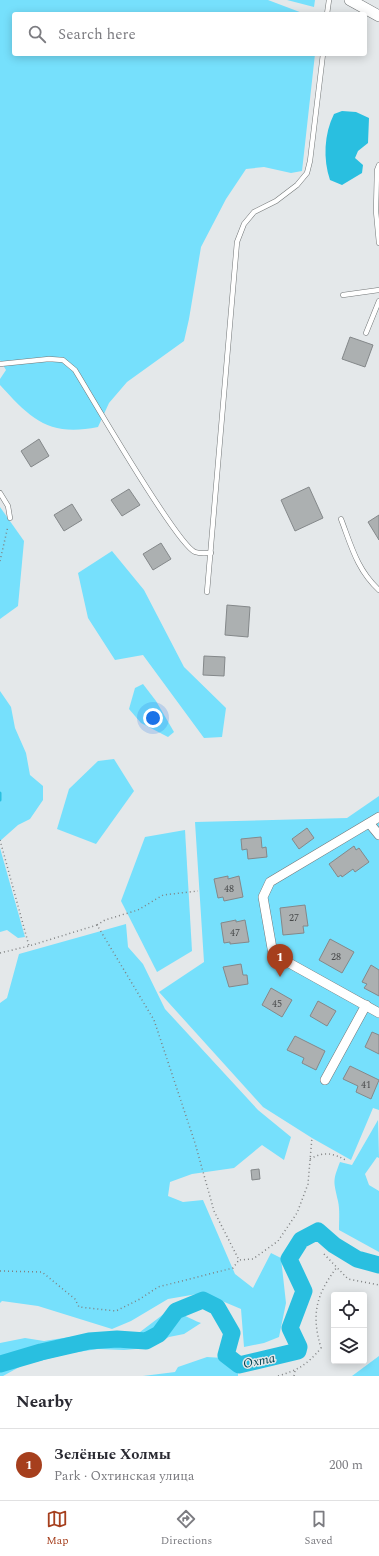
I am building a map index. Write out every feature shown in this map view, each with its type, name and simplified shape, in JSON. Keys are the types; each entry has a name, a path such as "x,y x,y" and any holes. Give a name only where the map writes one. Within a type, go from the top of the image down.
{"street":[{"path":"351,0 379,16"},
{"path":"379,817 370,824 270,882 263,897 273,954 379,1012"},
{"path":"370,824 379,835"},
{"path":"325,1080 366,1005"}],"lane":[{"path":"327,12 329,0"},
{"path":"207,592 237,242 244,224 254,212 276,201 297,185 308,173 323,56"},
{"path":"379,166 377,170 376,211 379,243"},
{"path":"343,295 379,290"},
{"path":"366,333 379,301"},
{"path":"0,364 49,359 63,360 75,370 167,520 186,545 195,552 211,553"},
{"path":"0,493 8,506 10,518"},
{"path":"341,519 365,576 379,590"}],"path":[{"path":"0,561 10,518"},
{"path":"0,840 29,946"},
{"path":"0,953 29,946 97,925 105,920 138,910 163,895 198,891"},
{"path":"97,925 154,1020 195,1143 214,1211 239,1260"},
{"path":"0,1271 42,1272 75,1299 79,1307 116,1311 140,1300 158,1287 233,1268 239,1260 253,1259 278,1241 297,1213 308,1184 312,1138"},
{"path":"310,1159 320,1154 330,1153 347,1161"},
{"path":"324,1254 348,1279 379,1285"},
{"path":"278,1376 295,1371 309,1362 321,1348 316,1329 316,1305 326,1283 337,1267"},
{"path":"294,1376 295,1371"}],"shaded area":[{"path":"0,0 268,0 300,12 12,12 12,56 315,56 302,171 291,173 264,167 246,169 226,199 201,247 184,341 127,382 109,403 98,427 66,429 54,427 32,416 0,385 0,379 6,370 0,360"},
{"path":"287,0 315,0 314,7"},
{"path":"342,111 356,112 369,118 368,143 358,151 355,158 363,165 362,173 342,185 330,180 326,164 326,138 334,114"},
{"path":"0,507 24,541 18,606 0,619"},
{"path":"112,551 144,590 184,667 226,708 222,737 204,738 143,655 115,660 88,618 78,573"},
{"path":"143,684 156,701 174,732 168,737 141,723 129,709 135,688"},
{"path":"0,691 11,707 15,728 26,753 30,775 43,786 43,800 30,819 18,825 0,841"},
{"path":"114,759 134,791 96,844 57,829 69,789 98,761"},
{"path":"379,796 379,1110 373,1108 351,1160 312,1138 263,1107 159,992 204,962 195,822 347,818"},
{"path":"185,830 192,951 157,972 121,901 145,837"},
{"path":"0,848 25,937 18,938 7,930 0,932"},
{"path":"126,924 128,947 143,964 165,1009 258,1110 291,1137 284,1160 262,1145 234,1168 192,1174 170,1182 168,1196 183,1202 203,1200 235,1274 253,1288 271,1253 281,1258 286,1303 279,1337 264,1343 244,1347 241,1309 203,1293 168,1299 131,1321 112,1329 38,1306 2,1301 0,1303 0,1003 7,998 19,954"},
{"path":"378,1120 379,1158 377,1157 365,1174 369,1185 379,1191 379,1252 339,1230 339,1208 334,1182 340,1162 352,1165"},
{"path":"169,1310 201,1323 184,1334 169,1337 148,1348 124,1350 98,1349 71,1353 23,1365 3,1376 0,1376 0,1343 25,1338 44,1341 102,1332 140,1332"},
{"path":"379,1356 379,1376 352,1376"},
{"path":"207,1357 223,1358 238,1371 238,1376 143,1376 175,1372 178,1367"}],"building":[{"path":"350,337 373,345 365,367 342,359"},
{"path":"39,439 49,456 31,467 21,451"},
{"path":"309,487 323,518 295,531 281,500"},
{"path":"129,489 140,505 122,516 111,500"},
{"path":"72,504 82,520 64,531 54,515"},
{"path":"379,515 379,540 368,522"},
{"path":"161,543 171,559 153,570 143,554"},
{"path":"227,605 250,607 248,637 225,635"},
{"path":"204,656 225,657 224,676 203,675"},
{"path":"307,828 314,838 299,849 292,839"},
{"path":"261,837 262,848 266,847 267,857 248,859 247,849 242,850 241,839"},
{"path":"354,846 356,850 359,848 369,862 355,872 353,869 342,877 341,875 338,877 329,864"},
{"path":"228,876 228,879 239,876 243,897 224,901 223,897 218,898 214,879"},
{"path":"305,905 308,926 303,926 304,933 283,935 280,908"},
{"path":"236,920 236,922 245,920 249,942 230,944 230,942 224,943 221,923"},
{"path":"330,939 354,952 342,973 319,960"},
{"path":"241,964 243,975 247,975 248,984 229,987 223,967"},
{"path":"371,965 379,970 379,996 364,988 367,984 362,982"},
{"path":"271,988 292,1000 282,1017 262,1005"},
{"path":"318,1001 336,1011 327,1026 310,1016"},
{"path":"372,1032 379,1035 379,1054 365,1047"},
{"path":"295,1036 325,1051 316,1070 302,1063 304,1058 287,1050"},
{"path":"350,1066 379,1080 371,1099 356,1092 358,1086 343,1079"},
{"path":"259,1169 260,1179 252,1180 251,1170"}],"waterway":[{"path":"0,793 0,800"},
{"name":"Охта","path":"0,1364 41,1352 89,1341 117,1339 146,1341 159,1334 176,1311 203,1300 217,1307 232,1333 226,1355 239,1365 298,1351 299,1347 290,1328 304,1291 289,1259 301,1240 318,1231 334,1245 357,1259 379,1265"}],"place":[{"name":"Зелёные Холмы","path":"280,977"}]}
